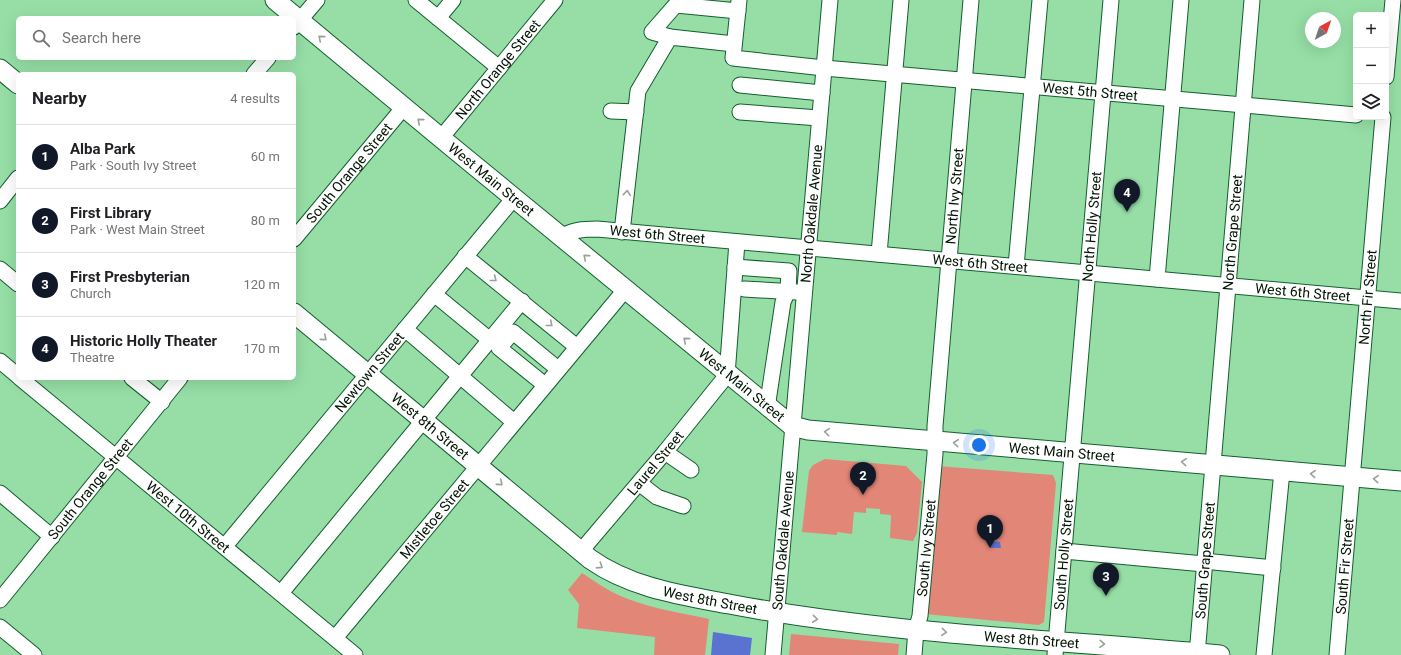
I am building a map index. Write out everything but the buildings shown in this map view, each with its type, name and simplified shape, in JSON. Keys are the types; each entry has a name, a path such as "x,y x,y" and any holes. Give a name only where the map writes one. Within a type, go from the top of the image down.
{"main road":[{"name":"West Main Street","path":"275,0 290,16"},
{"name":"West Main Street","path":"297,24 404,107 767,408 792,426 808,430 1401,481"},
{"path":"0,69 16,82"},
{"name":"West 8th Street","path":"296,315 581,551 603,568 642,584 678,594 776,613 1056,648 1220,655"}],"street":[{"path":"297,24 317,0"},
{"path":"416,0 498,68"},
{"path":"438,18 453,0"},
{"name":"North Orange Street","path":"440,138 555,0"},
{"name":"North Oakdale Avenue","path":"792,426 830,0"},
{"path":"879,254 901,0"},
{"name":"North Ivy Street","path":"935,441 971,0"},
{"path":"1016,266 1040,0"},
{"name":"North Holly Street","path":"1073,453 1102,92 1111,0"},
{"path":"1157,279 1181,0"},
{"name":"North Grape Street","path":"1213,465 1252,0"},
{"path":"1389,48 1393,0"},
{"path":"678,2 738,6 734,44 670,37 652,32 678,2"},
{"path":"622,232 638,91 670,37"},
{"name":"West 5th Street","path":"734,44 733,58 824,68 1353,115"},
{"path":"256,72 266,60"},
{"path":"740,85 822,93"},
{"name":"South Orange Street","path":"296,237 404,107"},
{"path":"611,110 636,112"},
{"path":"740,112 819,118"},
{"name":"North Fir Street","path":"1352,477 1383,120"},
{"path":"0,201 12,184"},
{"name":"Newtown Street","path":"225,546 514,198"},
{"name":"West 6th Street","path":"561,237 568,233 583,229 1401,300"},
{"path":"727,374 737,242"},
{"path":"465,256 577,347"},
{"path":"735,267 789,271 788,291 783,302 767,408"},
{"path":"0,269 16,282"},
{"path":"744,289 803,292"},
{"name":"Mistletoe Street","path":"335,638 625,290"},
{"path":"434,294 490,340"},
{"path":"281,593 522,302"},
{"path":"405,329 514,422"},
{"path":"545,385 499,348 513,332 558,369"},
{"name":"West 10th Street","path":"0,361 16,374"},
{"name":"Laurel Street","path":"581,551 665,452 727,374"},
{"name":"West 10th Street","path":"23,380 356,655"},
{"path":"134,380 162,402"},
{"name":"South Orange Street","path":"0,600 178,380"},
{"name":"South Oakdale Avenue","path":"773,655 792,426"},
{"name":"South Ivy Street","path":"914,655 916,630 920,616 935,441"},
{"path":"665,452 691,470"},
{"name":"South Holly Street","path":"1056,648 1073,453"},
{"name":"South Grape Street","path":"1197,654 1213,465"},
{"path":"1264,655 1282,471"},
{"name":"South Fir Street","path":"1337,655 1352,477"},
{"path":"639,483 657,497 684,506"},
{"path":"0,493 52,537"},
{"path":"1064,551 1273,568"},
{"path":"0,627 34,655"}],"shaded area":[{"path":"825,459 906,466 922,482 917,533 913,541 890,538 891,515 880,514 880,509 866,508 866,513 854,512 852,534 837,532 837,535 802,532 809,471 813,465"},
{"path":"937,466 1053,475 1056,483 1044,622 1039,625 925,614"},
{"path":"582,573 622,597 658,608 709,619 705,655 654,655 655,637 577,628 579,604 568,590"},
{"path":"791,634 899,644 898,655 789,655"}],"water":[{"path":"990,541 1000,542 1001,548 990,548"},
{"path":"713,632 752,638 750,655 711,655"}],"place":[{"name":"Historic Holly Theater","path":"1127,212"},
{"name":"First Library","path":"863,495"},
{"name":"Alba Park","path":"990,548"},
{"name":"First Presbyterian","path":"1106,596"}]}
